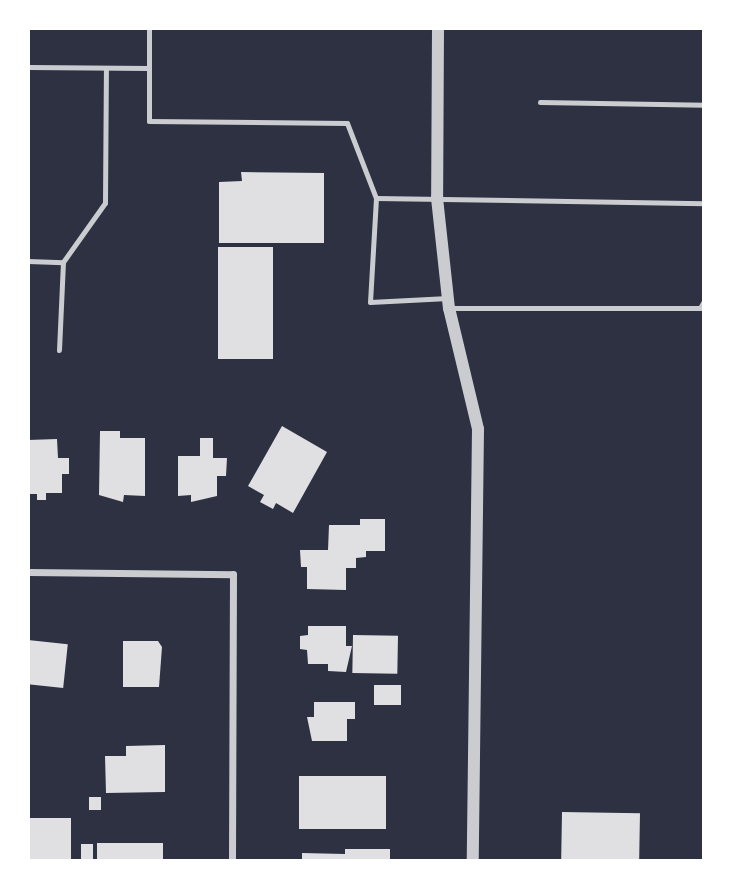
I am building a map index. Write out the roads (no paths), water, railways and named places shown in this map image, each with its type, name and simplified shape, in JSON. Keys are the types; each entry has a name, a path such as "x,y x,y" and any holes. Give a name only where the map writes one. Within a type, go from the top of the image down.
{"street":[{"path":"438,28 437,198 448,303 478,429 473,861"},
{"path":"28,572 233,574 232,861"}],"lane":[{"path":"149,28 149,121 347,123 376,198 370,302 700,308 704,301"},
{"path":"28,67 149,68"},
{"path":"59,350 63,262 105,203 106,68"},
{"path":"540,102 704,105"},
{"path":"376,198 704,203"},
{"path":"28,261 63,262"}]}
